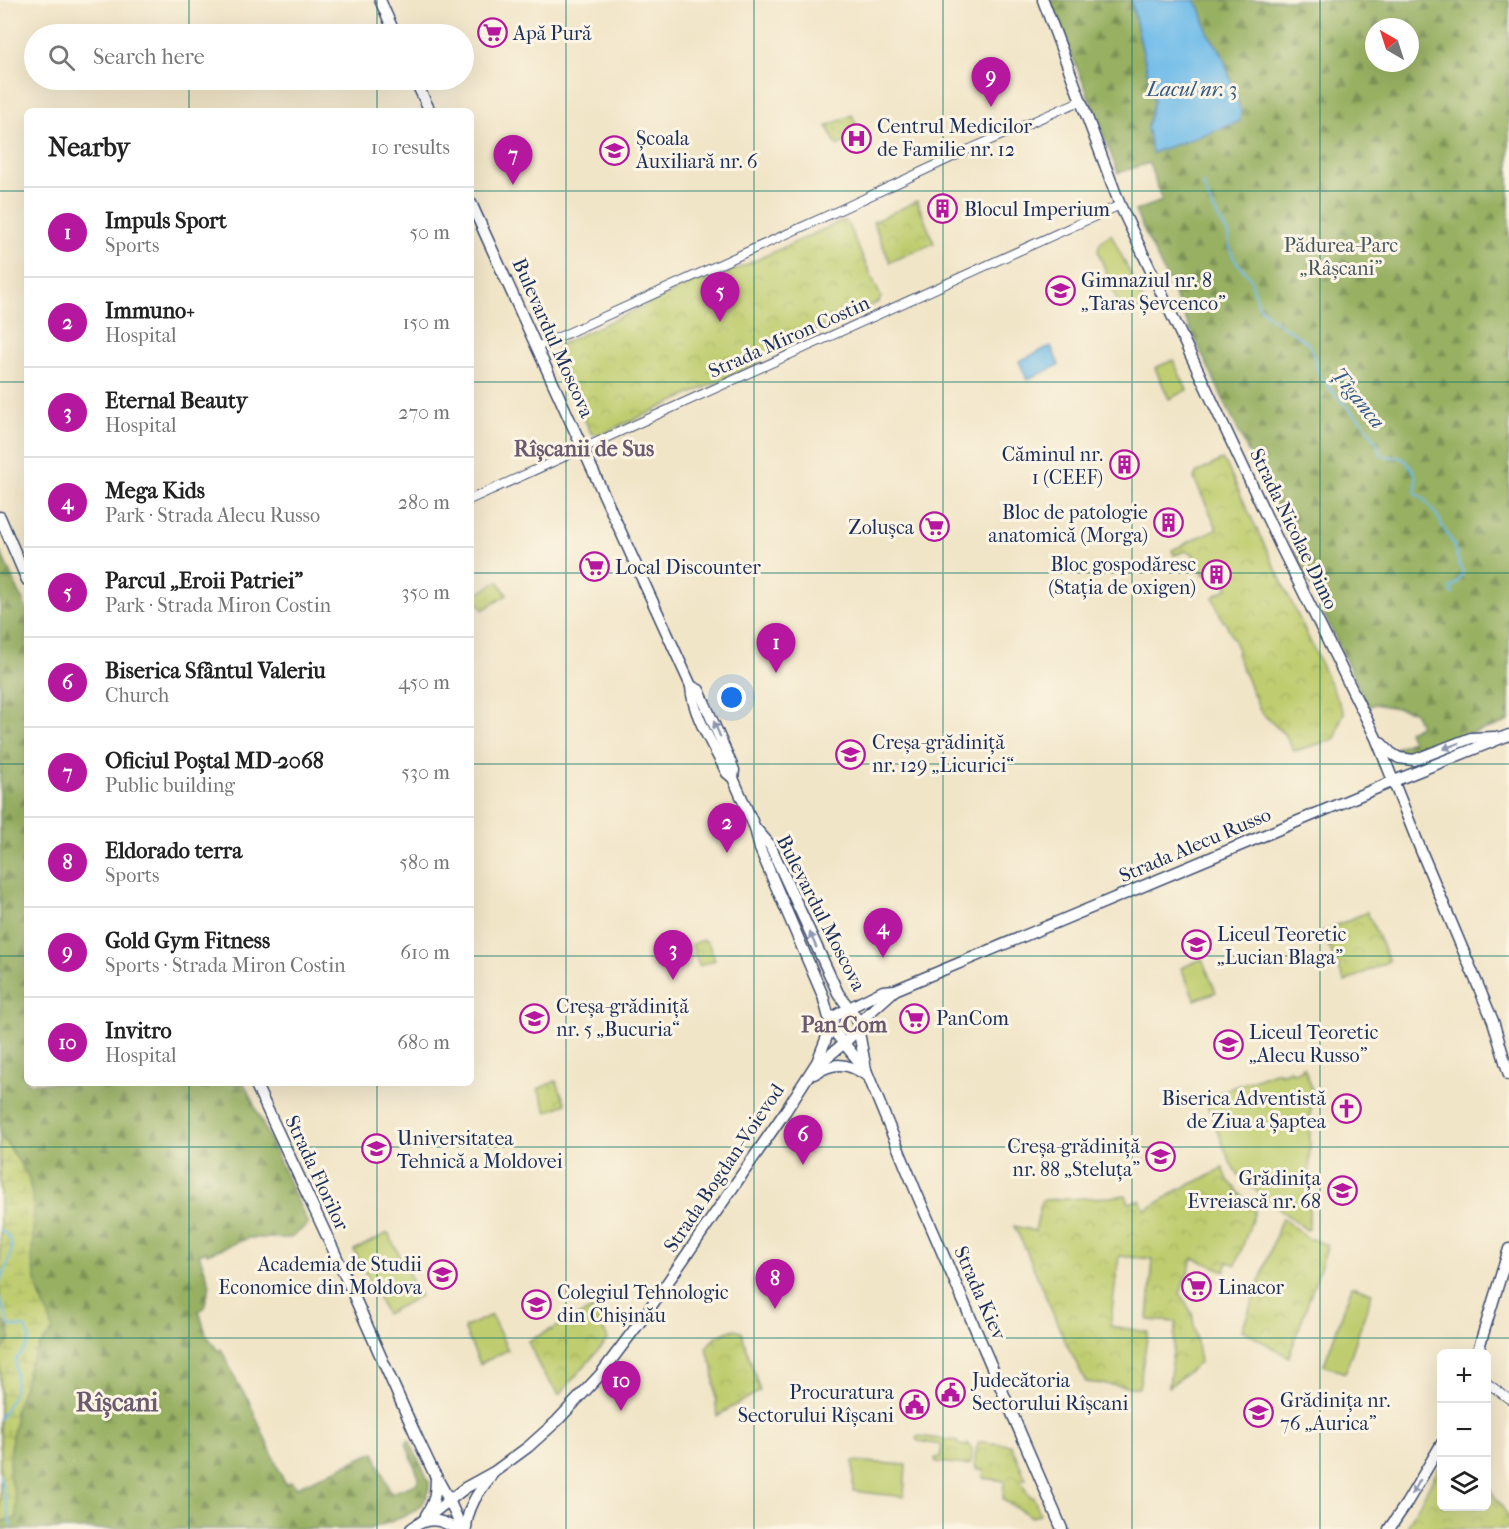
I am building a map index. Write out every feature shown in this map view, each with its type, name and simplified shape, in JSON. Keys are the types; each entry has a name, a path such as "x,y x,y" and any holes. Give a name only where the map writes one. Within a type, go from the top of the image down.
{"main road":[{"path":"380,0 391,24"},
{"name":"Strada Nicolae Dimo","path":"1043,0 1120,205 1280,545 1376,738 1493,1021 1509,1075"},
{"path":"420,90 429,108"},
{"name":"Bulevardul Moscova","path":"474,209 691,686 691,697 703,725 727,772 733,778 755,828 760,849 823,996 835,1034 845,1039"},
{"path":"0,518 24,573"},
{"path":"1376,738 1395,756 1408,760 1420,758 1471,738 1508,736"},
{"name":"Strada Alecu Russo","path":"852,1017 895,990 1394,781 1508,736"},
{"name":"Bulevardul Moscova","path":"755,828 770,845 838,993 852,1017"},
{"name":"Strada Alecu Russo","path":"852,1017 883,992 895,990"},
{"path":"838,993 848,999 853,999 883,992"},
{"name":"Strada Bogdan-Voievod","path":"416,1526 465,1488 494,1472 528,1447 557,1421 600,1375 806,1079 835,1017 852,1017 856,1031 813,1068"},
{"name":"Strada Kiev","path":"852,1017 868,1073 921,1204 1062,1529"},
{"name":"Strada Kiev","path":"845,1039 868,1073"},
{"path":"806,1079 837,1065 868,1073"},
{"name":"Strada Florilor","path":"256,1086 435,1476 464,1529"},
{"path":"1478,1349 1509,1249"},
{"path":"1389,1529 1437,1451"},
{"name":"Strada Bogdan-Voievod","path":"464,1529 474,1500 494,1472"},
{"path":"435,1476 447,1487 455,1490 465,1488"},
{"path":"416,1526 434,1501 435,1476"},
{"path":"416,1526 430,1520 440,1520 455,1529"}],"street":[{"path":"537,347 980,144 1080,101"},
{"name":"Strada Miron Costin","path":"474,498 1120,205"},
{"path":"1491,1386 1509,1399"}],"green space":[{"name":"Pădurea-Parc „Râșcani”","path":"1049,0 1131,0 1154,102 1147,127 1152,152 1222,53 1208,34 1200,8 1194,0 1509,0 1509,721 1412,755 1397,751 1395,748 1412,741 1408,731 1420,726 1414,711 1374,704 1368,707 1135,211 1162,201 1149,163 1118,173"},
{"path":"852,115 861,135 837,146 827,126"},
{"path":"917,201 934,243 890,262 873,222"},
{"path":"846,221 881,297 879,302 762,355 759,363 600,435 590,431 556,357 559,345 699,280 708,282"},
{"path":"1111,234 1146,306 1123,316 1098,251 1104,239"},
{"path":"1173,360 1187,390 1169,399 1155,368"},
{"path":"1222,460 1226,464 1344,713 1336,737 1332,740 1294,751 1286,736 1261,712 1237,656 1238,650 1213,598 1228,588 1221,570 1204,575 1193,554 1186,551 1174,555 1172,550 1216,529 1194,478 1196,473"},
{"path":"0,551 24,603 24,1086 245,1086 308,1224 291,1238 249,1238 207,1254 206,1251 199,1254 210,1285 204,1308 199,1311 206,1334 218,1351 221,1349 248,1399 285,1484 291,1482 297,1487 374,1452 391,1493 416,1484 419,1478 406,1443 409,1440 429,1482 428,1493 417,1508 398,1519 369,1529 0,1529"},
{"path":"498,581 507,595 483,610 474,596"},
{"path":"1367,912 1389,961 1345,982 1322,932"},
{"path":"703,940 708,942 715,960 699,966 692,944"},
{"path":"1202,959 1216,992 1195,1000 1181,968"},
{"path":"1304,1067 1314,1098 1310,1114 1309,1229 1307,1230 1263,1197 1234,1170 1204,1098 1278,1071 1280,1074 1291,1070 1293,1073"},
{"path":"556,1081 566,1104 547,1112 538,1089"},
{"path":"0,1135 28,1176 34,1204 32,1261 39,1294 53,1331 40,1345 29,1365 15,1410 9,1473 17,1517 2,1522 0,1512 0,1353 10,1340 9,1328 0,1317"},
{"path":"1223,1167 1228,1180 1255,1211 1236,1265 1228,1262 1225,1271 1193,1258 1180,1294 1192,1313 1200,1362 1169,1387 1176,1322 1148,1320 1153,1259 1119,1256 1110,1326 1148,1332 1139,1388 1086,1382 1063,1337 1014,1226 1035,1231 1042,1200 1126,1195 1129,1203 1140,1200 1145,1210"},
{"path":"1282,1218 1308,1238 1328,1245 1289,1357 1242,1330"},
{"path":"388,1233 420,1296 386,1314 354,1250"},
{"path":"1352,1286 1372,1293 1345,1373 1324,1365"},
{"path":"594,1308 608,1339 559,1395 542,1372 528,1341"},
{"path":"491,1315 508,1350 480,1364 464,1328"},
{"path":"735,1329 741,1331 760,1391 717,1416 713,1367 706,1348 719,1336"},
{"path":"918,1436 956,1441 959,1445 966,1446 968,1443 972,1449 971,1463 967,1465 936,1462 935,1458 940,1457 942,1445 918,1441 916,1439"},
{"path":"979,1442 1011,1445 1026,1479 1020,1481 1030,1497 1033,1497 1039,1515 1032,1517 1003,1500 1004,1481 983,1478 984,1470 976,1469 975,1466"},
{"path":"853,1461 906,1465 904,1497 853,1491"},
{"path":"1437,1471 1437,1511 1491,1511 1491,1491 1509,1519 1509,1529 1407,1529"}],"water":[{"name":"Lacul nr. 3","path":"1131,0 1194,0 1200,8 1208,34 1222,53 1241,112 1239,122 1152,153 1147,127 1154,101"},
{"path":"1051,346 1059,365 1027,380 1019,361"}],"waterway":[{"name":"Țîganca","path":"1203,183 1211,205 1228,234 1232,254 1250,277 1259,306 1271,318 1307,342 1312,350 1319,376 1364,423 1377,443 1381,455 1401,458 1413,470 1416,479 1416,494 1424,499 1438,517 1454,545 1463,572 1456,585 1450,588 1453,594"},
{"path":"0,1230 7,1234 12,1247 0,1283"},
{"path":"0,1298 9,1325 26,1328 30,1339 16,1359 15,1387 0,1419"},
{"path":"0,1475 11,1526"}],"place":[{"name":"Apă Pură","path":"492,33"},
{"name":"Gold Gym Fitness","path":"991,107"},
{"name":"Centrul Medicilor de Familie nr. 12","path":"856,138"},
{"name":"Școala Auxiliară nr. 6","path":"615,150"},
{"name":"Oficiul Poștal MD-2068","path":"513,185"},
{"name":"Blocul Imperium","path":"943,209"},
{"name":"Gimnaziul nr. 8 „Taras Șevcenco”","path":"1060,291"},
{"name":"Parcul „Eroii Patriei”","path":"720,322"},
{"name":"Căminul nr. 1 (CEEF)","path":"1124,465"},
{"name":"Bloc de patologie anatomică (Morga)","path":"1169,523"},
{"name":"Zolușca","path":"935,527"},
{"name":"Local Discounter","path":"594,567"},
{"name":"Bloc gospodăresc (Stația de oxigen)","path":"1217,575"},
{"name":"Impuls Sport","path":"776,673"},
{"name":"Creșa-grădiniță nr. 129 „Licurici“","path":"851,754"},
{"name":"Immuno+","path":"727,853"},
{"name":"Liceul Teoretic „Lucian Blaga”","path":"1196,945"},
{"name":"Mega Kids","path":"883,958"},
{"name":"Eternal Beauty","path":"673,980"},
{"name":"Creșa-grădiniță nr. 5 „Bucuria“","path":"535,1018"},
{"name":"PanCom","path":"915,1018"},
{"name":"Liceul Teoretic „Alecu Russo”","path":"1228,1044"},
{"name":"Biserica Adventistă de Ziua a Șaptea","path":"1347,1109"},
{"name":"Universitatea Tehnică a Moldovei","path":"376,1149"},
{"name":"Creșa-grădiniță nr. 88 „Steluța”","path":"1161,1157"},
{"name":"Biserica Sfântul Valeriu","path":"803,1165"},
{"name":"Grădinița Evreiască nr. 68","path":"1342,1190"},
{"name":"Academia de Studii Economice din Moldova","path":"443,1275"},
{"name":"Linacor","path":"1197,1287"},
{"name":"Colegiul Tehnologic din Chișinău","path":"536,1304"},
{"name":"Eldorado terra","path":"775,1309"},
{"name":"Judecătoria Sectorului Rîșcani","path":"951,1392"},
{"name":"Procuratura Sectorului Rîșcani","path":"915,1404"},
{"name":"Invitro","path":"621,1411"},
{"name":"Grădinița nr. 76 „Aurica”","path":"1259,1412"}],"district":[{"name":"Rîșcanii de Sus","path":"584,449"},
{"name":"Pan-Com","path":"844,1025"},
{"name":"Rîșcani","path":"117,1402"}]}
